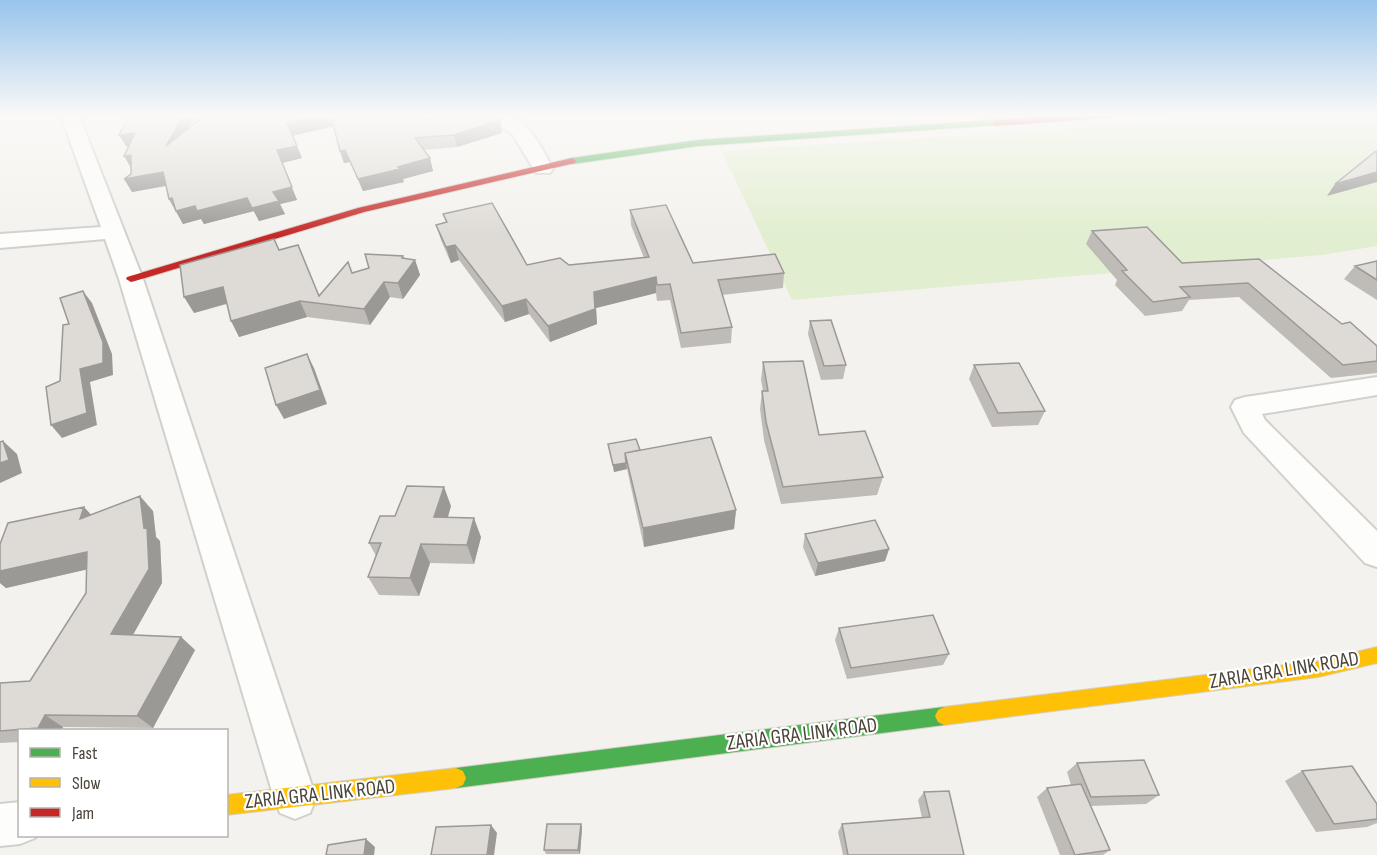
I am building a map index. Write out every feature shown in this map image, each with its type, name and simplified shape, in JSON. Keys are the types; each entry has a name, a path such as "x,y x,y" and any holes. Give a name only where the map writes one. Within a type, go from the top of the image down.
{"street":[{"path":"84,156 131,279 295,798"},
{"path":"537,156 543,169"},
{"path":"131,279 361,210 607,156"},
{"path":"0,241 113,232"},
{"path":"1377,386 1245,407 1254,426 1377,553"},
{"name":"ZARIA GRA LINK ROAD","path":"228,804 295,798 1318,669 1377,655"},
{"path":"0,825 18,823"}],"green space":[{"path":"724,156 1377,156 1377,246 1322,255 792,300"}],"building":[{"path":"131,156 279,156 292,187 273,192 279,201 252,208 247,198 197,211 195,206 176,211 172,198 169,199 163,172 124,179 131,174"},
{"path":"348,156 428,156 430,158 398,167 400,169 358,179"},
{"path":"1370,156 1377,156 1377,172 1335,184"},
{"path":"492,203 527,265 560,258 569,265 649,257 630,210 666,205 693,263 775,254 784,273 718,280 732,327 681,333 670,284 657,285 656,277 594,292 595,309 548,326 526,299 502,306 455,245 446,247 436,225 447,222 443,214"},
{"path":"1147,227 1182,263 1259,259 1342,324 1350,322 1377,346 1377,361 1343,365 1248,283 1180,287 1190,297 1153,302 1122,271 1127,270 1092,231"},
{"path":"274,239 279,250 298,245 319,296 348,262 352,273 369,268 365,254 403,256 402,258 415,260 398,283 384,282 364,309 300,301 231,321 223,287 184,297 180,265"},
{"path":"1377,261 1377,280 1355,266"},
{"path":"83,291 103,342 103,363 80,369 87,413 51,425 46,387 60,381 63,325 69,324 60,298"},
{"path":"831,320 846,365 824,366 810,321"},
{"path":"307,354 320,390 276,405 265,368"},
{"path":"803,361 819,435 865,431 883,477 783,487 766,422 762,391 768,391 763,362"},
{"path":"1019,363 1045,411 998,413 974,365"},
{"path":"711,437 736,510 643,528 625,453"},
{"path":"636,439 640,450 625,453 626,463 613,465 608,444"},
{"path":"3,441 9,460 0,463 0,442"},
{"path":"407,486 444,487 434,517 474,518 467,545 421,544 410,578 368,577 381,543 369,543 380,516 395,516"},
{"path":"140,496 144,528 147,527 149,569 111,634 181,637 137,716 45,715 38,728 0,731 0,683 30,681 86,593 87,552 0,571 0,544 8,523 84,507 80,519"},
{"path":"875,520 889,549 818,563 805,534"},
{"path":"933,615 949,654 851,668 839,628"},
{"path":"1144,760 1159,795 1091,797 1077,763"},
{"path":"1352,766 1377,804 1377,819 1334,824 1302,771"},
{"path":"1081,784 1110,850 1075,855 1047,788"},
{"path":"949,791 964,855 848,855 842,824 930,817 924,792"},
{"path":"547,824 581,824 578,850 544,850"},
{"path":"491,825 487,855 431,855 436,827"},
{"path":"366,839 364,855 326,855 328,845"}],"traffic: fast":[{"path":"572,161 608,156"},
{"path":"456,778 944,716"}],"traffic: slow":[{"path":"944,716 1318,669 1377,655"},
{"path":"228,805 456,778"}],"traffic: jam":[{"path":"131,279 361,210 572,161"}]}
